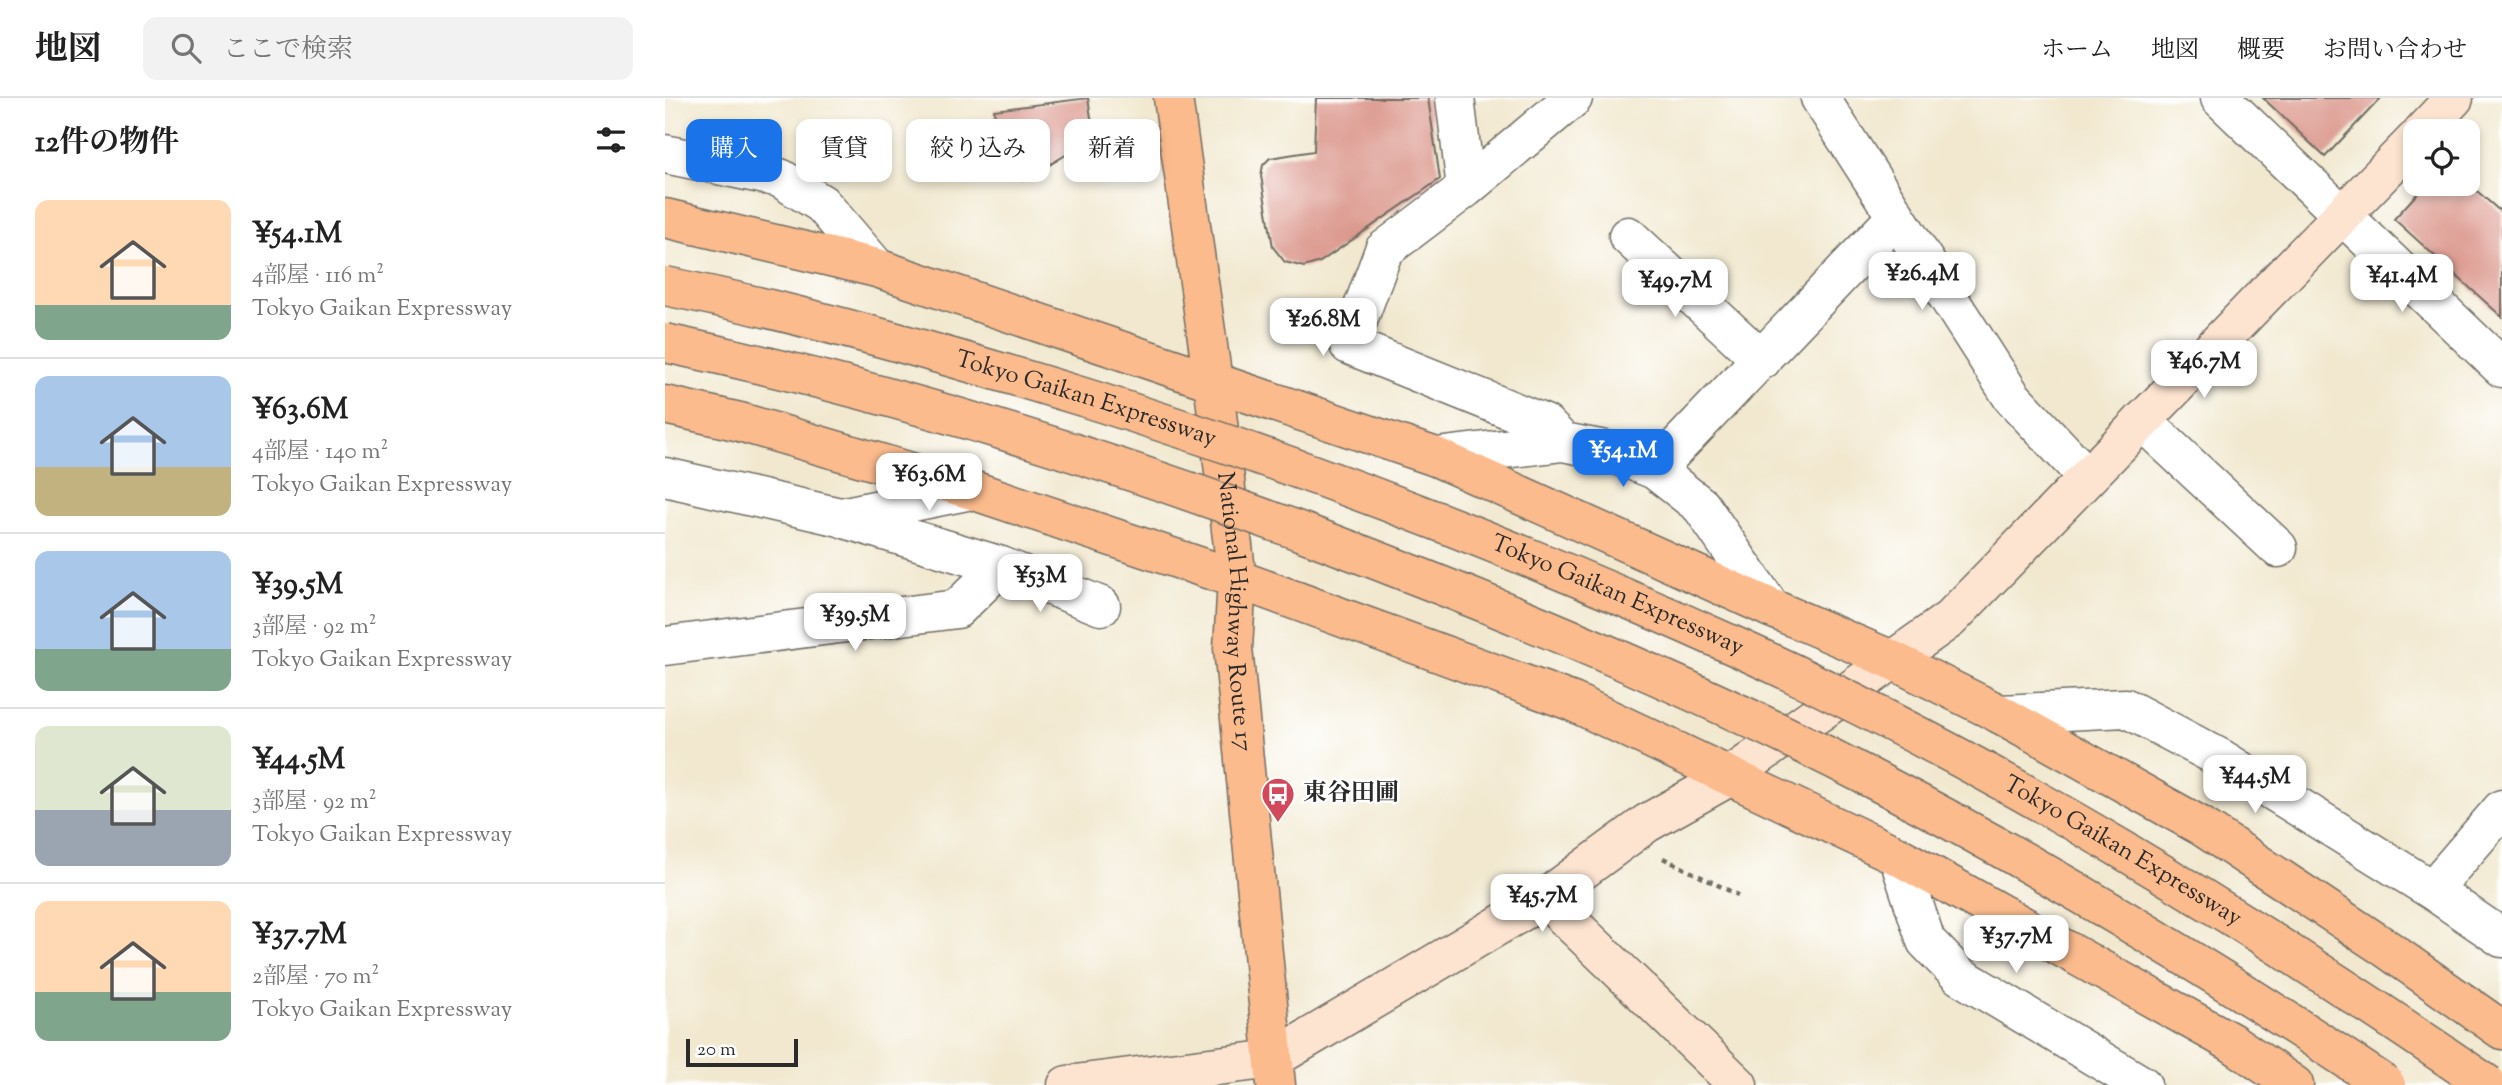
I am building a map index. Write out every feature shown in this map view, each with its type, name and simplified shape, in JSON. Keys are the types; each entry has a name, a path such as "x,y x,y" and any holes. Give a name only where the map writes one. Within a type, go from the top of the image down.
{"highway":[{"name":"National Highway Route 17","path":"1173,98 1213,381 1237,579 1233,648 1275,1072"},
{"path":"665,218 877,268 1436,457 1770,608 1890,659 2000,714 2201,826 2387,949 2502,1030"},
{"name":"Tokyo Gaikan Expressway","path":"665,286 950,356 1180,427 1373,494 1744,650 1912,734 2070,820 2226,911 2488,1085"},
{"path":"665,343 938,410 1169,482 1538,624 1721,705 1894,791 2196,962 2386,1085"},
{"path":"665,405 740,422 972,490 1237,579 1573,702 1898,856 2231,1042 2294,1085"}],"street":[{"path":"1455,98 1466,188"},
{"path":"1563,442 1545,424 1349,345 1384,250 1466,188 1573,98"},
{"path":"1820,98 2012,397 2087,477"},
{"path":"2220,98 2502,368"},
{"path":"2434,119 2454,98"},
{"path":"1067,1085 1275,1072 1545,898 1647,823 1729,777 1890,659 1950,619 2403,153"},
{"path":"665,154 780,178 822,204 877,268"},
{"path":"1655,470 1896,216"},
{"path":"1628,236 1762,359"},
{"path":"2142,421 2278,548"},
{"path":"1436,457 1563,442 1605,450 1655,470 1701,506 1770,608"},
{"path":"665,477 840,517 1001,566 1101,606"},
{"path":"840,517 972,490"},
{"path":"665,646 957,609 1001,566"},
{"path":"2000,714 2126,708 2220,758 2432,890 2502,938"},
{"path":"2432,890 2502,809"},
{"path":"1898,856 1926,941 1960,976 2142,1085"},
{"path":"1545,898 1738,1085"}],"path":[{"path":"1653,853 1738,895"}],"building":[{"path":"1088,98 1091,119 1064,119 1064,156 1050,164 1050,119 995,119 994,110"},
{"path":"1316,98 1428,98 1440,179 1320,262 1304,267 1285,262 1273,247 1261,176 1263,165 1270,158 1314,151"},
{"path":"2263,98 2381,98 2325,157"},
{"path":"2480,194 2502,213 2502,317 2394,219 2415,196 2480,196"}],"place":[{"name":"東谷田圃","path":"1278,824"}]}
